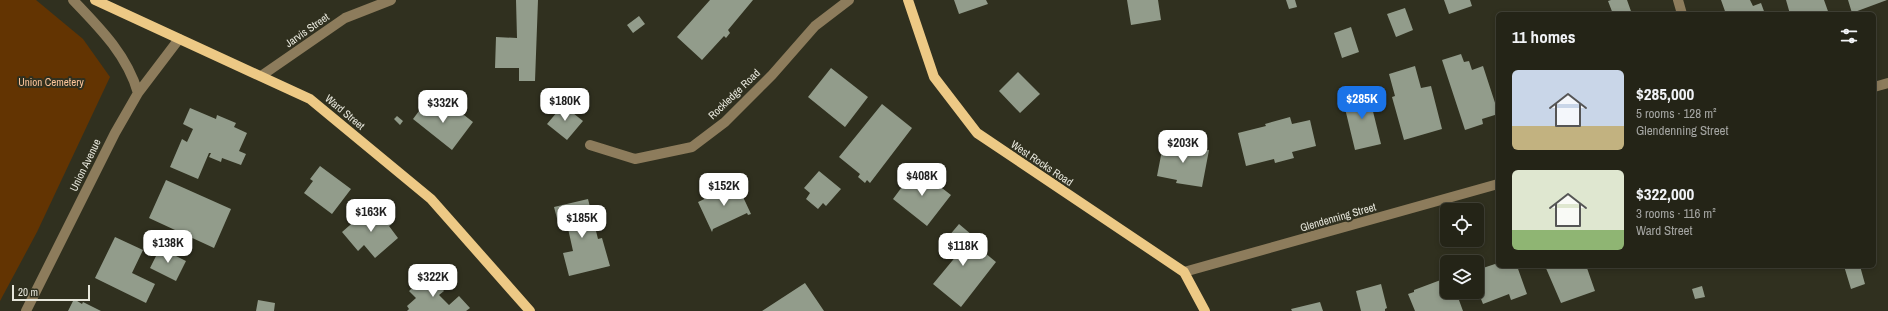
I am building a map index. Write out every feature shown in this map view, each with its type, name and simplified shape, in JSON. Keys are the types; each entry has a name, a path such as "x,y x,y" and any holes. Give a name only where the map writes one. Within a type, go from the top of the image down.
{"main road":[{"name":"Ward Street","path":"95,0 310,99 431,199 530,311"},
{"name":"West Rocks Road","path":"908,0 934,77 977,133 1184,272 1205,311"}],"street":[{"path":"73,0 125,60 134,78 138,93"},
{"name":"Jarvis Street","path":"261,76 345,18 390,0"},
{"name":"Rockledge Road","path":"590,145 635,159 692,147 725,122 772,75 815,26 849,0"},
{"path":"1678,0 1681,12"},
{"name":"Union Avenue","path":"26,311 115,133 138,93 179,39"},
{"path":"1876,86 1888,83"},
{"name":"Glendenning Street","path":"1184,272 1496,185"}],"green space":[{"name":"Union Cemetery","path":"0,0 36,0 83,39 110,77 37,232 0,301"}],"building":[{"path":"516,0 538,0 535,81 519,81 519,68 495,68 496,37 517,38"},
{"path":"710,0 753,0 728,30 730,33 726,38 724,36 702,60 677,37"},
{"path":"954,0 986,0 988,4 959,14"},
{"path":"1127,0 1158,0 1161,20 1131,25"},
{"path":"1286,0 1295,0 1297,7 1289,9"},
{"path":"1444,0 1470,0 1472,6 1449,14"},
{"path":"1627,0 1631,12 1612,12 1608,1"},
{"path":"1721,0 1750,0 1753,6 1761,3 1764,12 1725,12"},
{"path":"1786,0 1824,0 1828,12 1789,12"},
{"path":"1848,0 1887,0 1855,12 1852,12"},
{"path":"1405,8 1413,30 1396,37 1387,14"},
{"path":"639,16 645,24 633,33 627,25"},
{"path":"1351,27 1359,52 1342,58 1334,33"},
{"path":"1461,54 1464,62 1469,61 1472,70 1483,66 1496,106 1496,115 1482,119 1483,124 1465,130 1442,60"},
{"path":"1415,66 1421,88 1431,86 1442,129 1404,140 1392,97 1395,96 1389,74"},
{"path":"831,68 868,97 845,127 808,97"},
{"path":"1018,72 1040,94 1020,113 999,91"},
{"path":"1367,87 1381,144 1355,150 1342,96 1355,93 1356,98 1361,96 1359,88"},
{"path":"428,99 450,115 455,108 473,122 452,150 413,119"},
{"path":"882,104 912,128 870,183 867,180 865,183 858,177 860,174 839,157"},
{"path":"563,105 583,121 567,140 547,124"},
{"path":"190,108 216,119 217,115 236,123 234,127 247,133 239,151 246,154 241,165 222,158 221,162 209,157 211,153 209,153 198,179 170,167 182,139 187,142 193,129 183,124"},
{"path":"397,116 403,121 400,125 394,119"},
{"path":"1290,117 1292,124 1310,120 1316,146 1292,152 1294,158 1275,163 1274,159 1246,166 1238,133 1266,126 1265,124"},
{"path":"1164,140 1209,150 1202,187 1176,183 1177,180 1157,176"},
{"path":"320,166 351,189 332,214 304,193 313,181 310,179"},
{"path":"916,168 951,195 927,226 893,199"},
{"path":"819,171 841,189 826,206 823,203 818,209 806,199 810,193 804,188"},
{"path":"166,180 231,209 214,248 149,218"},
{"path":"737,184 751,214 748,215 747,213 713,229 712,232 698,202"},
{"path":"588,199 598,239 602,238 610,266 569,276 563,253 573,251 567,224 559,226 554,207"},
{"path":"372,206 382,219 386,216 392,224 389,226 398,238 375,258 364,245 358,251 342,232"},
{"path":"959,224 972,235 968,239 996,262 961,307 933,284 957,255 943,243"},
{"path":"115,237 143,250 132,273 155,284 146,303 95,278"},
{"path":"160,248 186,261 176,281 150,268"},
{"path":"1496,264 1496,268 1518,268 1527,294 1511,300 1509,294 1483,304 1481,299 1484,299 1484,268"},
{"path":"1546,268 1587,268 1595,291 1561,303"},
{"path":"1845,268 1861,268 1865,284 1851,289"},
{"path":"429,273 444,291 439,295 449,305 459,296 470,308 466,311 407,311 409,309 407,306 416,298 409,291"},
{"path":"1440,280 1440,299 1459,299 1463,311 1415,311 1408,294 1414,292 1414,290"},
{"path":"805,283 824,311 762,311"},
{"path":"1381,284 1387,308 1385,311 1361,311 1356,291"},
{"path":"1702,286 1705,297 1695,299 1692,289"},
{"path":"74,299 82,304 83,302 101,311 68,311"},
{"path":"258,300 275,303 274,311 256,311"},
{"path":"1320,302 1323,311 1292,311 1291,309"}]}
